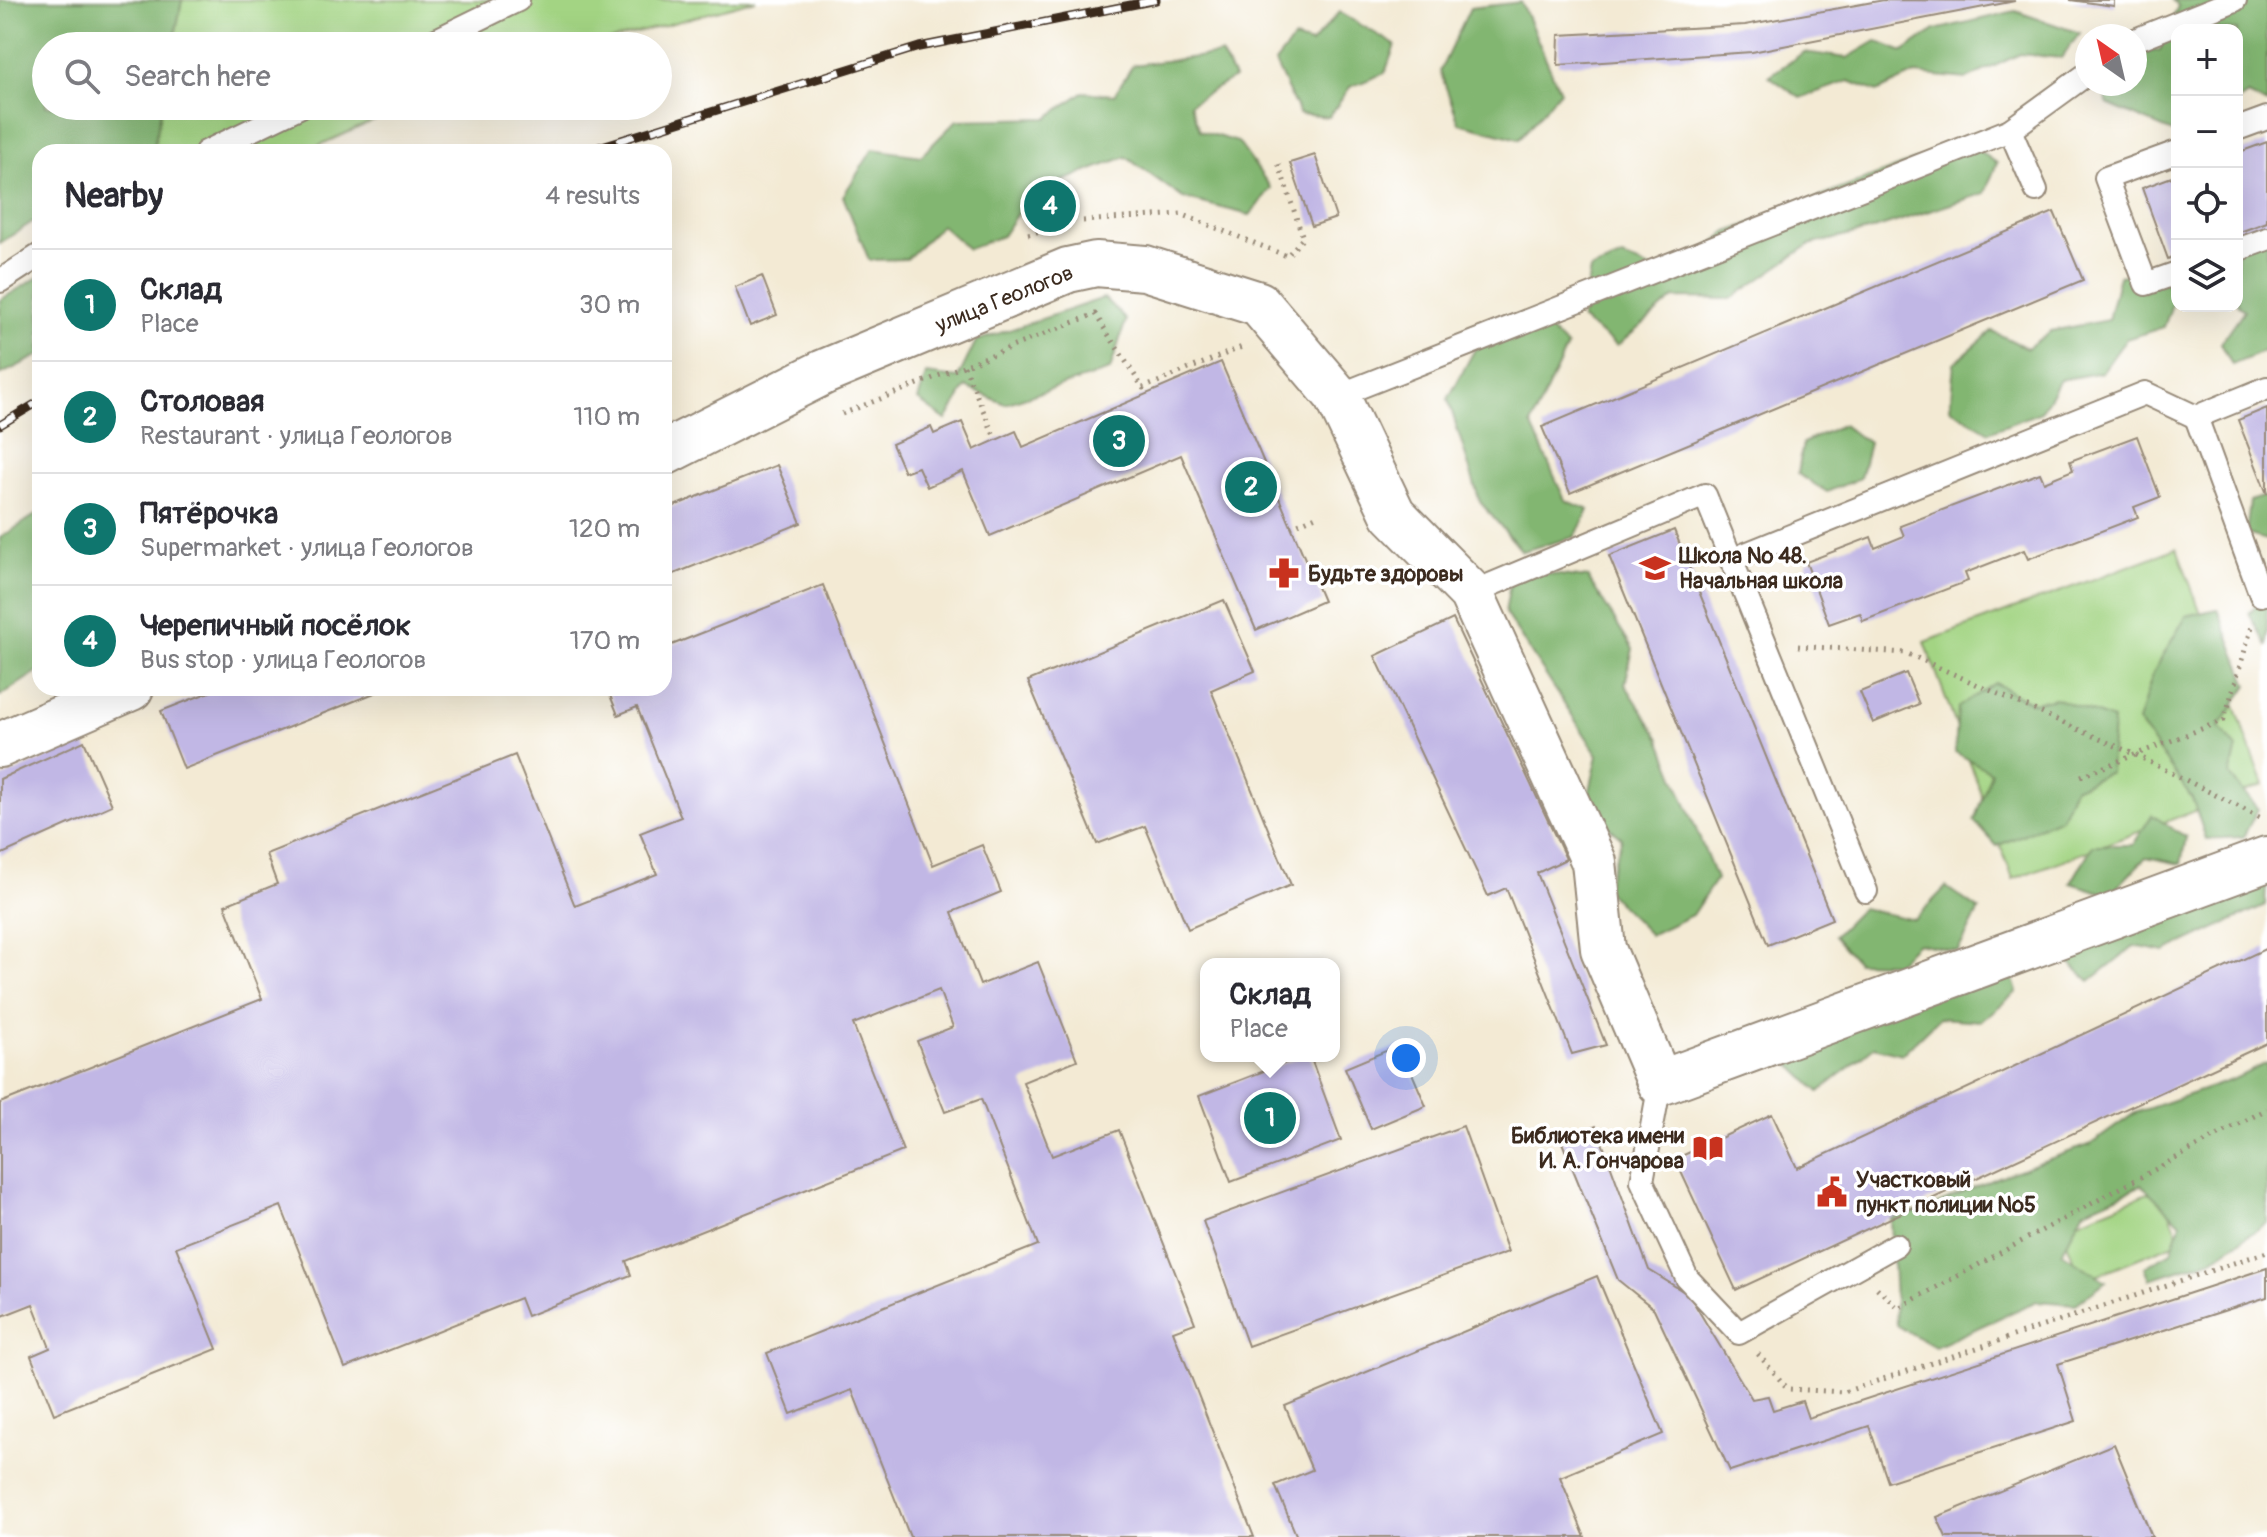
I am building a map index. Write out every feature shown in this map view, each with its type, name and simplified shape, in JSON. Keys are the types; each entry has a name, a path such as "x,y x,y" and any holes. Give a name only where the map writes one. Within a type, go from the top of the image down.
{"street":[{"name":"улица Геологов","path":"672,449 824,372 1068,270 1096,264 1145,268 1259,304 1337,396 1393,514 1471,593"},
{"path":"1471,593 1594,862 1603,949 1660,1083 2267,859"},
{"path":"0,745 113,696"}],"lane":[{"path":"453,32 518,0"},
{"path":"2147,35 2235,0"},
{"path":"1337,396 2010,130 2075,83"},
{"path":"2243,127 2267,118"},
{"path":"223,144 272,120"},
{"path":"2010,130 2036,190"},
{"path":"2171,154 2106,178 2146,284 2171,275"},
{"path":"2243,248 2267,239"},
{"path":"0,281 32,260"},
{"path":"2196,417 2267,388"},
{"path":"1731,560 2145,393 2196,417 2264,594"},
{"path":"1471,593 1705,495 1866,891"},
{"path":"1660,1083 1642,1181 1687,1278 1739,1333 1896,1245"}],"path":[{"path":"1081,222 1181,214 1287,256 1303,238 1277,159"},
{"path":"1028,234 1067,225"},
{"path":"842,414 1095,314 1143,388 1244,346"},
{"path":"964,366 996,440"},
{"path":"1291,527 1318,515"},
{"path":"2081,776 2224,720 2264,594"},
{"path":"1765,644 1906,653 2136,755 2267,820"},
{"path":"1857,1268 1898,1308 2267,1109"},
{"path":"1739,1333 1788,1389 1844,1392 2267,1252"}],"green space":[{"path":"0,0 182,0 176,32 32,32 32,120 159,120 154,144 32,144 32,222 0,243"},
{"path":"182,0 756,0 641,32 176,32"},
{"path":"2172,0 2267,0 2267,104 2248,95 2243,98 2243,24 2171,24 2171,131 2107,104 2106,96 2147,96 2147,52 2160,50 2178,6"},
{"path":"1521,2 1560,91 1519,139 1459,123 1440,71 1470,8"},
{"path":"2015,11 2075,31 2075,40 2061,58 2020,54 1967,79 1915,74 1877,92 1849,81 1800,98 1769,76 1804,52 1847,58 1876,41 1903,52 1935,30"},
{"path":"1339,12 1395,45 1385,73 1350,87 1329,117 1299,114 1275,63 1294,39 1311,44"},
{"path":"1221,54 1234,78 1190,104 1200,131 1238,142 1271,188 1250,215 1183,198 1126,157 1031,193 1002,236 968,249 941,225 907,259 869,260 843,196 873,149 921,156 957,120 1047,118 1083,92 1114,95 1133,65"},
{"path":"159,120 376,120 322,144 154,144"},
{"path":"1965,141 1997,163 1985,193 1868,231 1809,245 1731,299 1674,298 1617,346 1581,319 1590,270 1623,257 1670,278 1726,233"},
{"path":"2267,229 2267,350 2232,365 2221,343 2244,310 2243,241"},
{"path":"2153,271 2171,288 2171,307 2164,327 2126,339 2102,372 2060,380 2041,412 1989,432 1950,408 1954,363 1992,331 2027,348 2051,331 2108,320 2119,276"},
{"path":"32,281 32,359 0,375 0,300"},
{"path":"1104,298 1126,320 1110,370 1005,404 966,387 946,420 918,400 926,374 958,378 976,341"},
{"path":"1536,317 1567,347 1531,424 1565,500 1589,510 1575,537 1522,551 1480,502 1448,399 1475,349"},
{"path":"1842,425 1869,443 1860,478 1827,492 1798,474 1803,443"},
{"path":"2267,495 2267,540 2246,534 2250,501"},
{"path":"32,517 32,675 0,696 0,538"},
{"path":"2177,548 2264,785 2013,879 1925,642"},
{"path":"1512,570 1588,578 1633,649 1625,684 1660,739 1716,879 1692,915 1650,935 1605,889 1622,838 1586,808 1598,755 1505,613"},
{"path":"2267,593 2267,646 2249,613"},
{"path":"2218,609 2248,685 2219,727 2237,748 2230,776 2258,809 2243,837 2206,839 2192,798 2138,722 2153,673 2186,616"},
{"path":"1995,683 2032,703 2055,698 2113,720 2110,772 2074,788 2061,818 1997,846 1974,821 1991,772 1955,752 1958,707"},
{"path":"2152,815 2186,837 2181,864 2146,857 2110,895 2071,883 2093,845 2133,845"},
{"path":"2267,863 2265,905 2165,952 2134,946 2090,981 2058,953"},
{"path":"1946,887 1979,910 1958,951 1917,943 1896,963 1857,962 1834,936 1862,908 1914,920"},
{"path":"2011,973 2017,992 1981,1021 1939,1018 1902,1054 1874,1047 1819,1092 1791,1065 1815,1015"},
{"path":"2267,1063 2267,1223 2213,1259 2150,1279 2145,1267 2171,1252 2181,1223 2142,1185 2083,1211 2062,1253 2106,1281 2076,1304 2037,1301 1935,1347 1896,1325 1891,1219 1924,1210 1999,1177 2091,1144 2135,1113 2232,1080"},
{"path":"2160,1188 2181,1241 2082,1281 2061,1228"}],"building":[{"path":"1884,0 2015,1 1752,52 1558,65 1559,35 1745,25"},
{"path":"2070,0 2114,0 2114,6"},
{"path":"2267,142 2267,222 2243,231 2243,168 2243,151"},
{"path":"1315,155 1336,218 1312,226 1290,163"},
{"path":"2171,177 2171,258 2168,259 2142,188"},
{"path":"2054,212 2083,280 1570,493 1542,427"},
{"path":"762,276 777,315 750,326 735,287"},
{"path":"1221,362 1323,601 1256,630 1181,455 990,536 963,471 927,487 918,467 904,472 892,444 931,427 934,434 962,422 974,450 1016,431 1023,447"},
{"path":"2267,408 2267,494 2238,420"},
{"path":"2137,436 2160,497 2134,507 2138,517 2028,559 2024,550 1965,573 1968,581 1863,621 1860,613 1829,624 1806,562 1871,537 1875,548 1904,536 1900,526 2040,473 2044,482 2073,470 2070,461"},
{"path":"777,465 801,523 672,575 672,507"},
{"path":"1674,530 1832,919 1768,945 1609,556"},
{"path":"823,585 933,865 982,845 1001,892 952,912 980,985 1038,962 1077,1060 1023,1082 1052,1156 1119,1130 1195,1323 1173,1331 1254,1537 910,1537 852,1390 791,1414 767,1353 1038,1245 981,1099 945,1112 917,1041 953,1027 939,990 853,1024 903,1151 626,1261 631,1275 527,1316 520,1298 345,1368 281,1206 176,1247 217,1349 54,1414 31,1356 50,1348 33,1304 0,1317 0,1103 262,999 225,905 277,884 266,854 515,755 575,906 657,874 640,833 681,817 637,707 618,715 610,696 672,696 672,645"},
{"path":"1224,600 1255,671 1211,690 1291,885 1188,929 1145,826 1097,844 1028,681"},
{"path":"1453,619 1566,859 1537,873 1606,1045 1572,1054 1506,888 1488,896 1375,656"},
{"path":"1906,673 1919,704 1873,723 1860,692"},
{"path":"199,696 367,696 184,769 161,711"},
{"path":"84,741 112,805 0,855 0,779"},
{"path":"2267,948 2267,1043 1736,1290 1675,1159 1772,1114 1797,1168"},
{"path":"1400,1045 1426,1106 1371,1129 1345,1068"},
{"path":"1287,1062 1312,1062 1341,1140 1231,1182 1199,1096"},
{"path":"1463,1126 1508,1252 1248,1346 1203,1221"},
{"path":"1596,1126 1649,1270 1689,1295 1752,1399 1768,1396 1773,1410 1802,1401 1808,1418 2267,1268 2267,1297 2058,1364 2076,1421 1888,1482 1869,1426 1730,1471 1654,1309 1618,1280 1561,1140"},
{"path":"1597,1276 1663,1434 1560,1477 1585,1537 1297,1537 1275,1485 1312,1470 1285,1406"},
{"path":"2114,1444 2152,1537 1946,1537 1937,1517"}],"railway":[{"path":"609,144 919,47 1156,0"},
{"path":"0,425 32,406"}],"place":[{"name":"Черепичный посёлок","path":"1050,206"},
{"name":"Пятёрочка","path":"1119,441"},
{"name":"Столовая","path":"1251,487"},
{"name":"Школа № 48. Начальная школа","path":"1655,568"},
{"name":"Будьте здоровы","path":"1284,573"},
{"name":"Склад","path":"1270,1118"},
{"name":"Библиотека имени И. А. Гончарова","path":"1708,1148"},
{"name":"Участковый пункт полиции №5","path":"1832,1192"}]}
